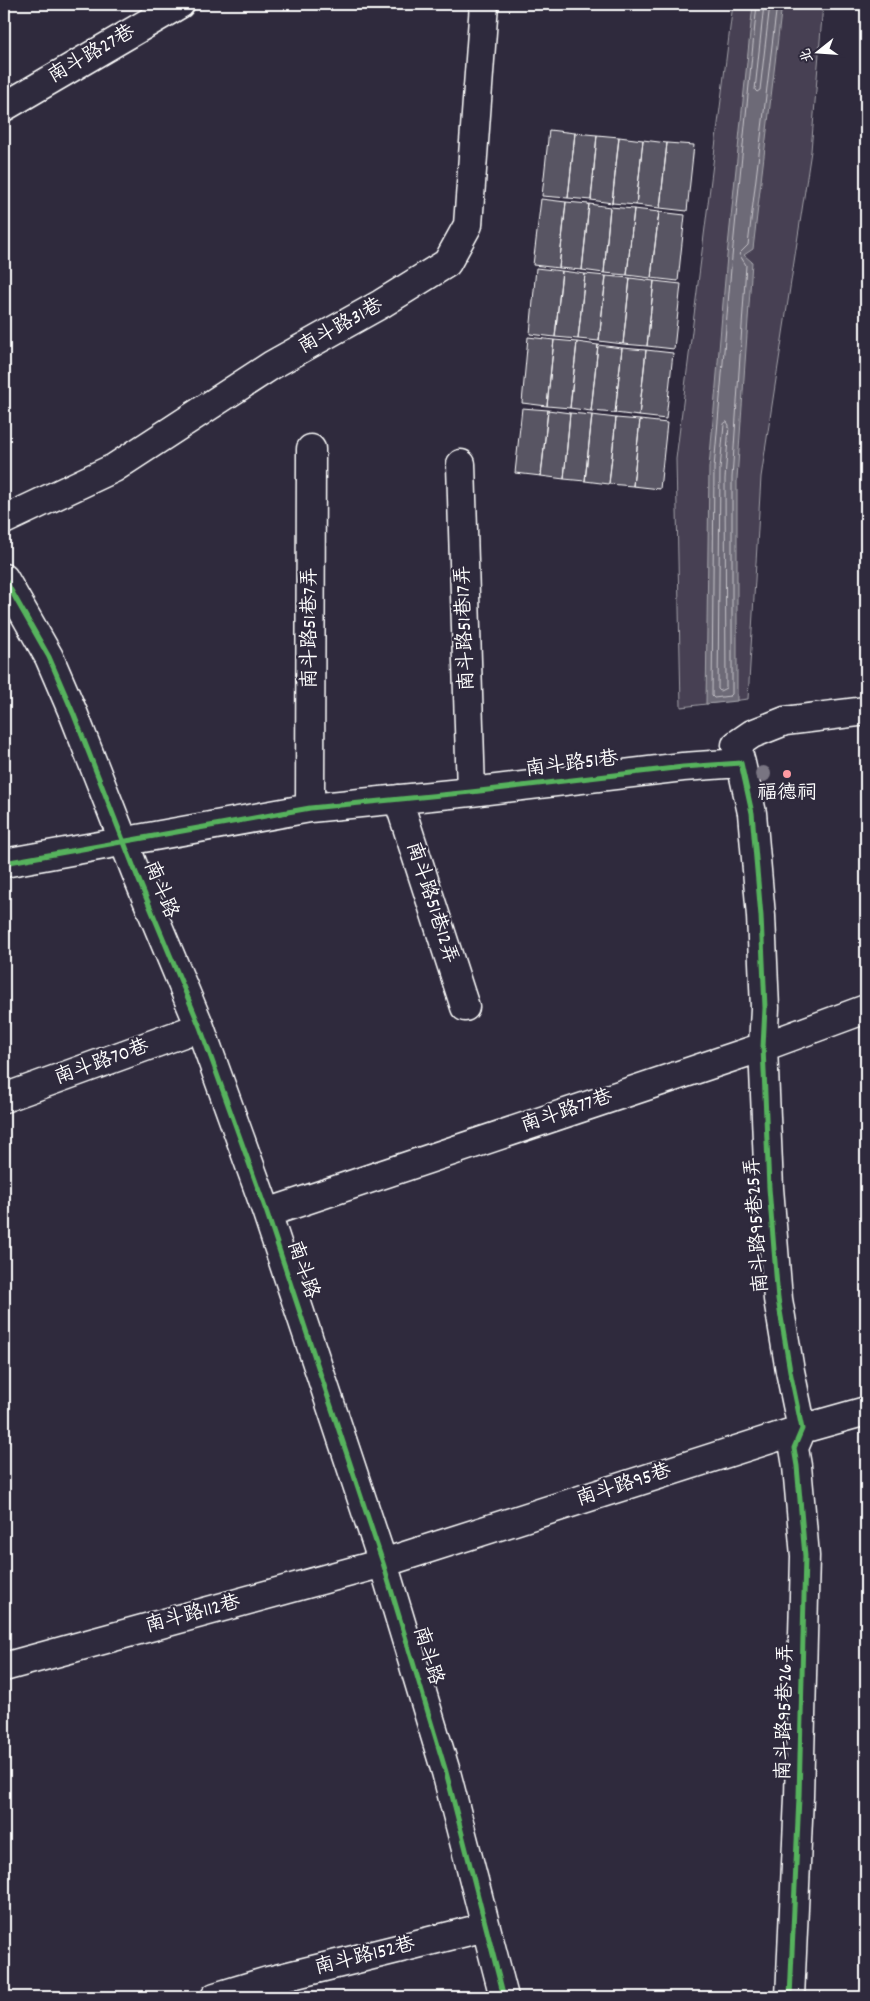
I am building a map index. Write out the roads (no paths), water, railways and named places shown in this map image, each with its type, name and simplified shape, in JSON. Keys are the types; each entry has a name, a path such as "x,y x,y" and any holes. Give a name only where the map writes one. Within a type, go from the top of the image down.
{"street":[{"name":"南斗路27巷","path":"4,107 180,4"},
{"name":"南斗路31巷","path":"4,520 114,468 272,365 381,304 447,263 468,225 484,4"},
{"name":"南斗路51巷7弄","path":"310,808 312,449"},
{"name":"南斗路51巷17弄","path":"461,464 471,792"},
{"name":"南斗路","path":"4,578 49,657 74,714 200,1027 267,1213 383,1563 446,1772 504,1997"},
{"path":"763,1047 765,1008 761,916 752,812 736,746 752,734 785,721 866,711"},
{"name":"南斗路51巷","path":"4,863 310,808 471,792 683,767 741,763"},
{"name":"南斗路51巷12弄","path":"398,799 465,1007"},
{"name":"南斗路77巷","path":"267,1213 763,1047 866,1010"},
{"name":"南斗路70巷","path":"4,1098 200,1027"},
{"name":"南斗路95巷25弄","path":"763,1047 769,1188 778,1299 802,1429"},
{"name":"南斗路95巷","path":"383,1563 802,1429 866,1411"},
{"name":"南斗路95巷26弄","path":"790,1997 799,1797 805,1556 794,1448 802,1429"},
{"name":"南斗路112巷","path":"4,1667 383,1563"},
{"name":"南斗路152巷","path":"215,1997 268,1981 486,1927"}],"water":[{"path":"753,4 782,4 753,249 744,255 752,262 737,479 737,701 706,704 709,468 727,256"}],"place":[{"name":"福德祠","path":"787,774"}]}
